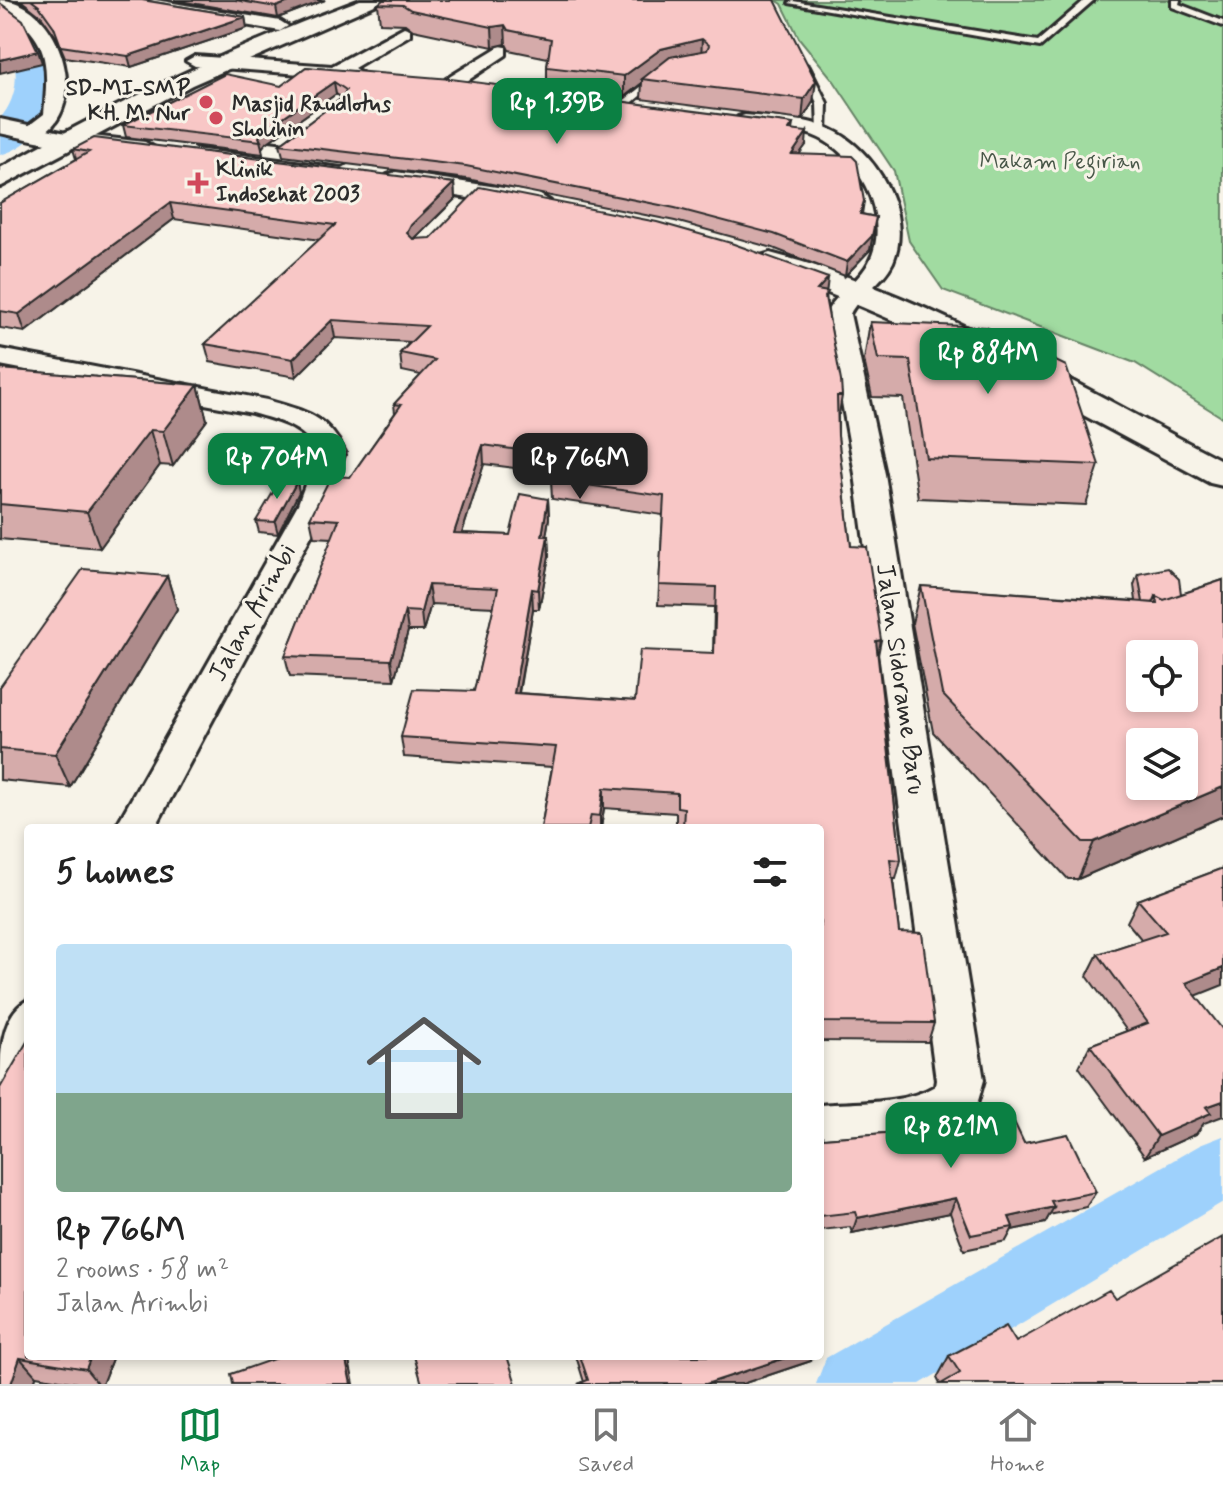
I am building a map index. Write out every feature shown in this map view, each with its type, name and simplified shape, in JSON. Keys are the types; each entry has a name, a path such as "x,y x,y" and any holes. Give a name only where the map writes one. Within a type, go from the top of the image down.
{"main road":[{"path":"0,179 37,125 350,0"},
{"path":"37,125 217,63 377,0"},
{"path":"37,125 175,137 371,161 561,197 470,200 37,125"},
{"path":"751,244 865,282 947,303"},
{"path":"865,282 982,349 1221,471"},
{"path":"1131,396 1197,431"}],"street":[{"path":"0,0 30,17 54,46 57,61 37,125"},
{"path":"129,0 280,26"},
{"path":"336,71 404,32"},
{"path":"479,86 444,82 500,51"},
{"path":"195,61 379,75"},
{"path":"618,103 656,108"},
{"path":"732,119 823,132"},
{"path":"274,150 299,131"},
{"name":"Jalan Sidorame Baru","path":"823,132 868,170 888,231 881,263 838,314 872,489 960,1080 957,1099 945,1108 910,1117 824,1128"},
{"name":"Jalan Arimbi","path":"0,357 257,406 300,419 321,432 331,452 313,504 137,824"},
{"path":"11,1066 24,1031"}],"lane":[{"path":"793,3 1040,44 1090,0"},
{"path":"1176,0 1175,5 1223,24"},
{"path":"801,60 822,103 823,132"},
{"path":"618,103 652,81 677,70"}],"green space":[{"name":"Makam Pegirian","path":"776,0 1223,0 1223,418 1135,363 943,290 909,241 894,171 834,81 799,38 782,4"}],"building":[{"path":"31,0 142,0 245,17 128,56 61,46 54,27"},
{"path":"235,0 294,0 276,7"},
{"path":"383,0 775,0 816,81 804,99 642,79 670,57 707,50 709,45 702,39 661,49 624,76 547,67 551,39 508,30 505,25 492,27 411,10 403,5 378,4"},
{"path":"0,3 23,20 38,51 0,60"},
{"path":"306,67 451,79 793,124 789,130 807,132 792,154 852,156 857,161 864,201 860,214 876,217 872,236 847,262 774,234 675,208 466,166 280,144 343,97 346,90 334,82 263,131 259,137 261,141 123,125 225,74 281,86"},
{"path":"94,138 454,183 411,225 407,233 413,239 431,238 480,187 657,222 731,243 828,278 817,290 828,292 825,297 841,381 842,396 837,396 838,436 851,546 867,547 881,640 876,641 901,860 890,859 899,932 922,933 934,1023 824,1022 824,824 683,824 684,808 677,807 677,793 604,788 600,816 591,815 589,824 542,824 556,747 401,737 414,689 474,691 498,588 428,585 421,612 405,611 391,660 285,656 339,520 310,518 331,476 350,477 401,405 394,404 435,360 400,353 427,326 332,320 293,359 205,344 335,225 170,203 19,314 0,311 0,203 89,152 73,149","holes":["483,445 556,455 551,480 664,496 659,585 716,587 714,653 640,650 635,701 514,693 532,589 538,590 548,536 542,536 548,499 520,494 510,535 454,533"]},
{"path":"870,322 986,327 1066,366 1099,465 926,458 910,360 878,359"},
{"path":"0,369 198,385 163,431 150,430 87,512 0,504"},
{"path":"281,479 297,481 275,522 256,521"},
{"path":"1168,568 1179,579 1181,594 1164,600 1156,596 1153,603 1143,602 1138,574"},
{"path":"83,569 167,576 55,754 0,749 0,687"},
{"path":"1223,580 1223,787 1198,798 1198,728 1126,728 1126,800 1193,800 1094,842 1083,842 942,694 921,586 1157,603 1156,596 1164,600"},
{"path":"1223,868 1223,968 1186,983 1223,1030 1223,1101 1206,1107 1211,1113 1158,1136 1090,1045 1148,1023 1098,954 1166,932 1138,900"},
{"path":"24,1047 24,1359 20,1358 11,1384 0,1384 0,1088"},
{"path":"1007,1107 1024,1143 1068,1134 1096,1192 1051,1201 1054,1207 1009,1217 1013,1227 971,1235 956,1198 857,1218 855,1212 824,1216 824,1138 885,1133 925,1125 964,1112 965,1115"},
{"path":"1223,1237 1223,1384 941,1384 960,1373 949,1356 1006,1326 1016,1342 1109,1290 1115,1298"},
{"path":"32,1360 89,1360 86,1369"},
{"path":"271,1360 346,1360 351,1384 233,1384 231,1374"},
{"path":"415,1360 508,1360 516,1384 422,1384"},
{"path":"581,1360 779,1360 706,1384 578,1384 588,1380"}],"waterway":[{"path":"0,23 25,42 36,75 31,110 0,142"},
{"path":"852,1384 1223,1167"}],"place":[{"name":"SD-MI-SMP KH. M. Nur","path":"206,102"},
{"name":"Masjid Raudlotus Sholihin","path":"216,118"},
{"name":"Klinik Indosehat 2003","path":"198,183"}]}
